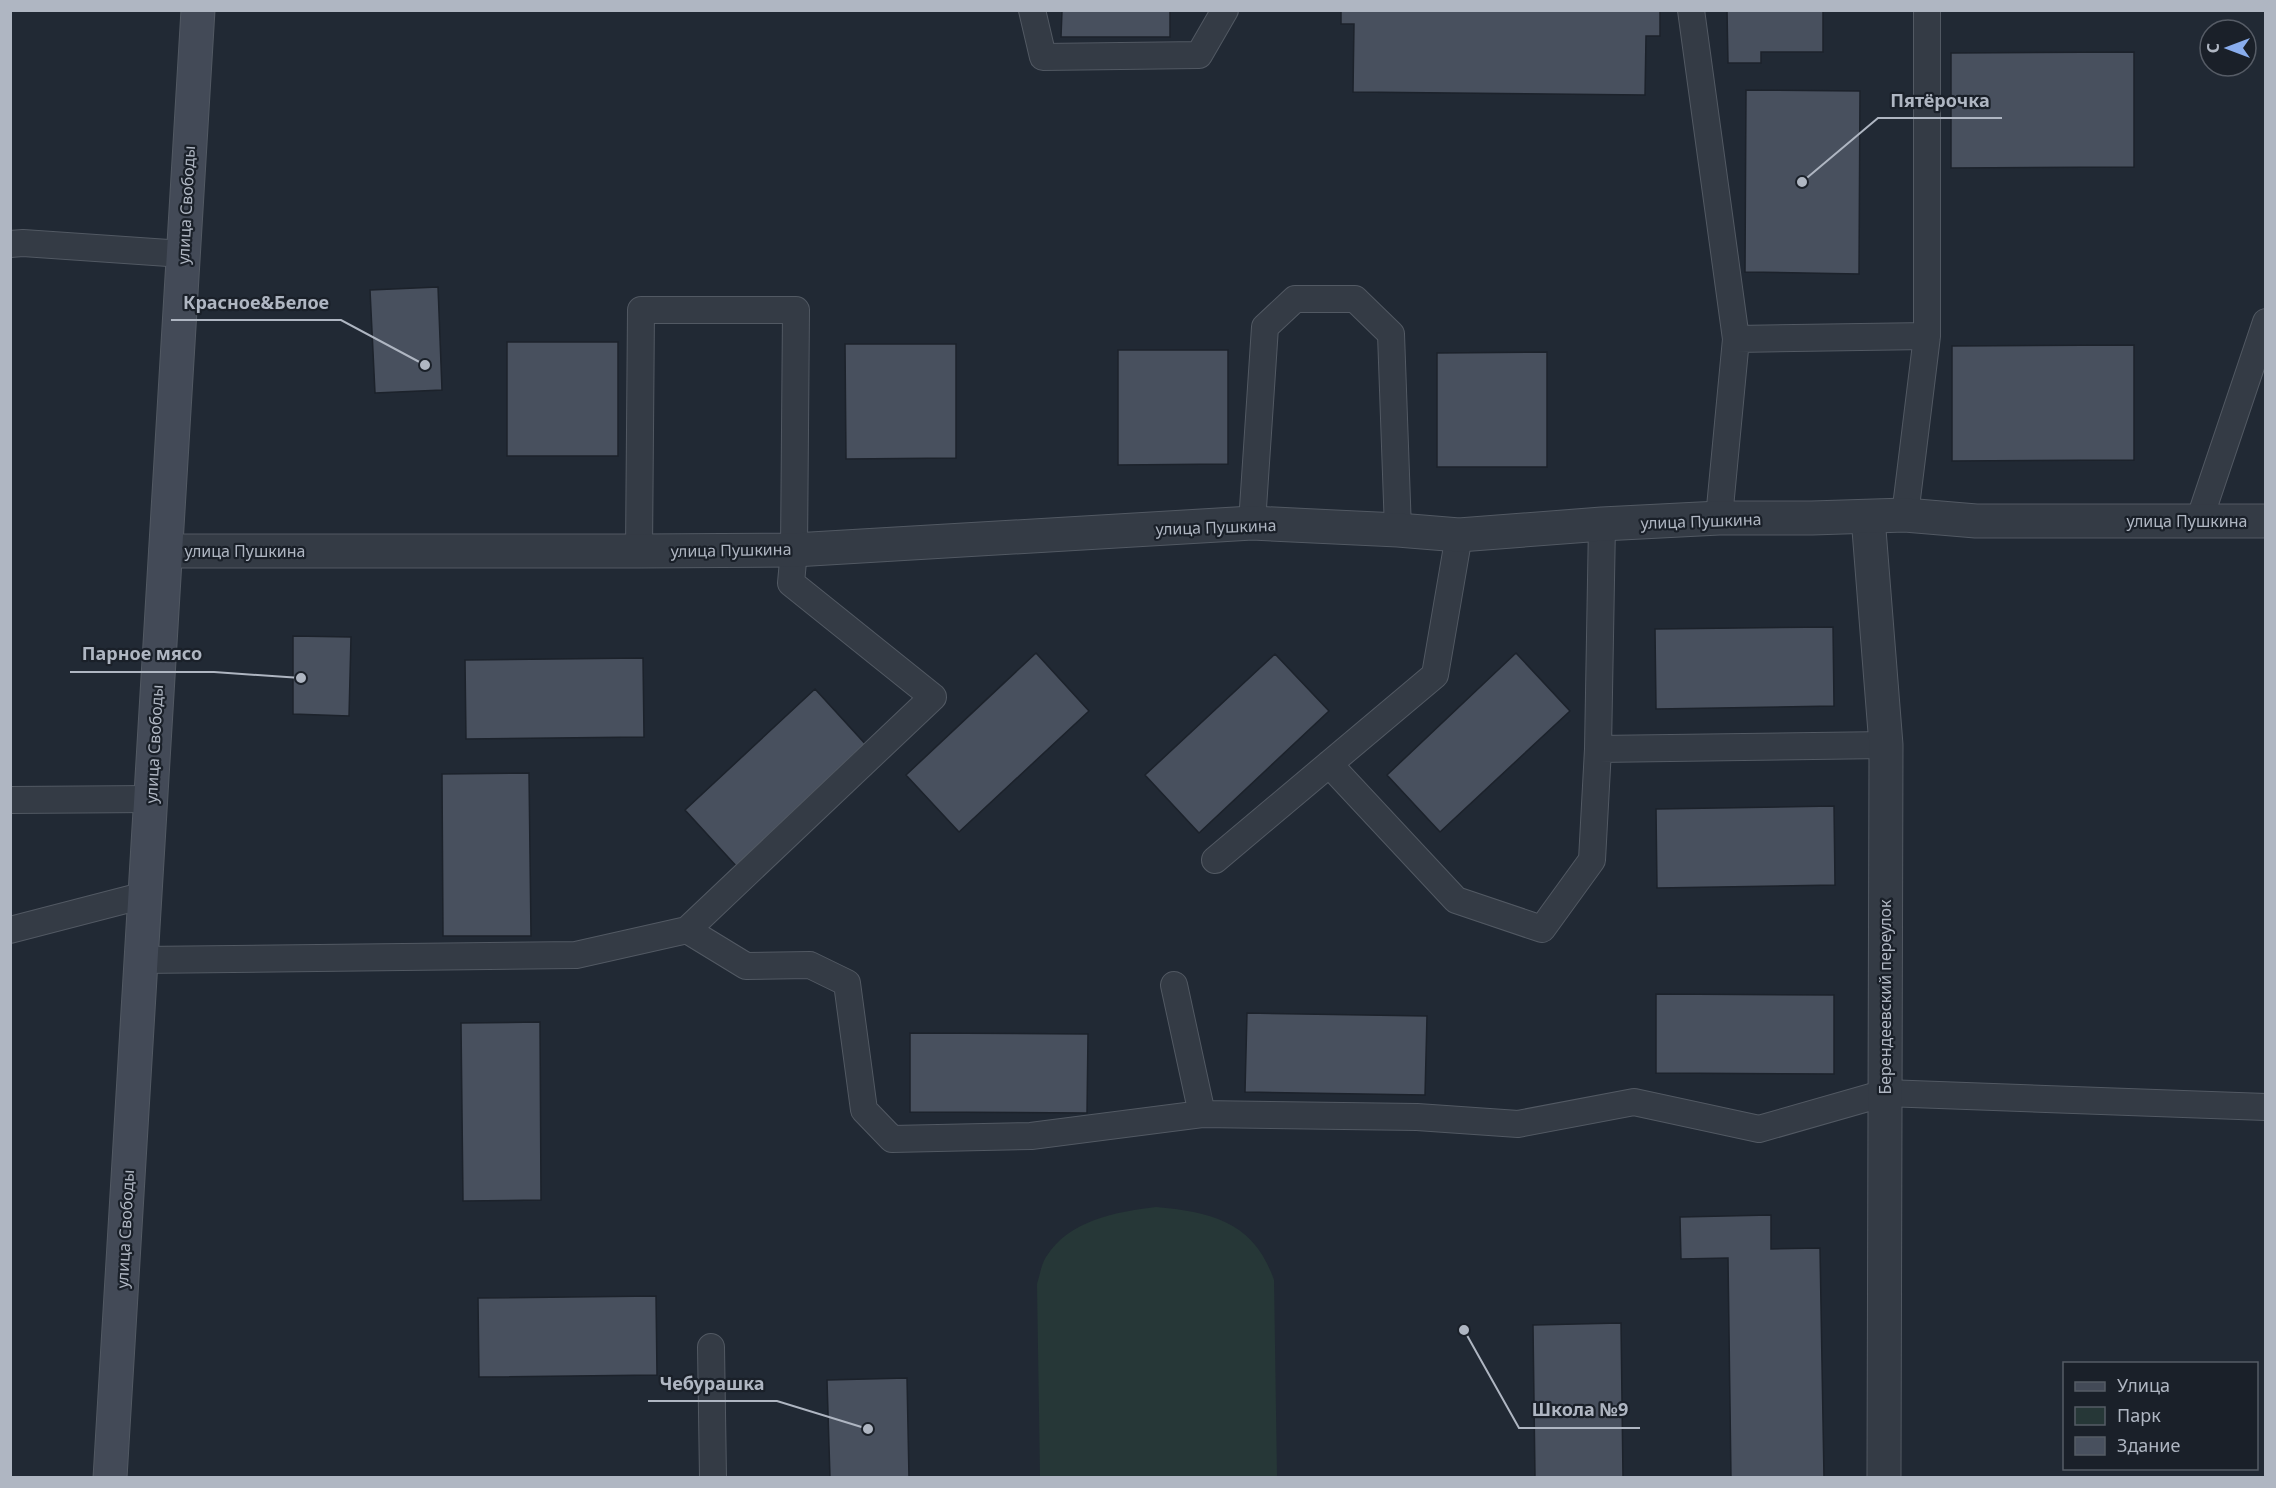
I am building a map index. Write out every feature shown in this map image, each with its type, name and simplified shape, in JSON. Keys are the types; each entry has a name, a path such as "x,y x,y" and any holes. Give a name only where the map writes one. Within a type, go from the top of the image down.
{"main road":[{"name":"улица Свободы","path":"110,1478 198,10"}],"street":[{"name":"улица Пушкина","path":"166,551 794,550 1252,523 1459,535 1602,524 1905,515 1976,521 2265,521"},
{"name":"Берендеевский переулок","path":"1868,517 1886,745 1884,1478"}],"lane":[{"path":"1032,10 1043,57 1199,55 1225,10"},
{"path":"1691,10 1736,339 1719,519"},
{"path":"1905,515 1928,336 1927,10"},
{"path":"10,244 183,254"},
{"path":"1252,523 1265,327 1295,299 1355,299 1392,334 1398,530"},
{"path":"141,960 576,956 687,930 933,697 791,583 794,550 796,310 641,310 639,551"},
{"path":"2199,521 2265,322"},
{"path":"1736,339 1928,336"},
{"path":"1329,764 1456,900 1542,929 1592,860 1598,749 1602,524"},
{"path":"1215,860 1435,675 1459,535"},
{"path":"1598,749 1886,745"},
{"path":"10,800 151,799"},
{"path":"10,930 145,895"},
{"path":"687,930 746,966 810,965 847,983 864,1110 892,1139 1031,1136 1202,1114 1417,1117 1518,1124 1634,1102 1759,1129 1885,1093 2265,1107"},
{"path":"1174,985 1202,1114"},
{"path":"711,1347 713,1478"}],"green space":[{"path":"1156,1207 1195,1212 1213,1217 1243,1233 1265,1260 1274,1280 1277,1477 1040,1477 1037,1284 1043,1263 1056,1244 1080,1226 1110,1215"}],"building":[{"path":"1170,10 1170,37 1061,37 1062,11 1046,11"},
{"path":"1341,10 1660,10 1660,36 1646,36 1645,95 1353,92 1354,24 1341,24"},
{"path":"1727,10 1823,10 1823,52 1761,52 1761,63 1728,63"},
{"path":"2134,52 2134,167 1951,168 1951,53"},
{"path":"1746,90 1860,91 1859,274 1745,272"},
{"path":"438,287 442,390 375,393 370,290"},
{"path":"507,342 618,342 618,456 507,456"},
{"path":"845,344 956,344 956,458 846,459"},
{"path":"2134,345 2134,460 1952,461 1952,346"},
{"path":"1118,350 1228,350 1228,464 1118,465"},
{"path":"1547,352 1547,467 1437,467 1437,353"},
{"path":"1833,627 1834,706 1656,709 1655,629"},
{"path":"293,636 351,637 349,716 293,714"},
{"path":"1036,653 1089,711 959,832 906,775"},
{"path":"1516,653 1570,711 1440,832 1387,775"},
{"path":"1275,654 1329,711 1199,833 1145,775"},
{"path":"643,658 644,737 466,739 465,660"},
{"path":"815,689 868,747 738,868 685,810"},
{"path":"529,773 531,936 443,936 442,774"},
{"path":"1834,806 1835,885 1657,888 1656,809"},
{"path":"1656,994 1834,995 1834,1074 1656,1073"},
{"path":"1247,1013 1427,1016 1425,1095 1245,1092"},
{"path":"540,1022 541,1200 463,1201 461,1023"},
{"path":"910,1033 1088,1034 1087,1113 910,1112"},
{"path":"1771,1215 1771,1249 1820,1248 1824,1478 1731,1478 1728,1258 1681,1259 1680,1217"},
{"path":"656,1296 657,1375 479,1377 478,1298"},
{"path":"1621,1323 1623,1478 1535,1478 1533,1325"},
{"path":"907,1378 909,1478 830,1478 827,1380"}],"place":[{"name":"Пятёрочка","path":"1802,182"},
{"name":"Красное&Белое","path":"425,365"},
{"name":"Парное мясо","path":"301,678"},
{"name":"Школа №9","path":"1464,1330"},
{"name":"Чебурашка","path":"868,1429"}]}
